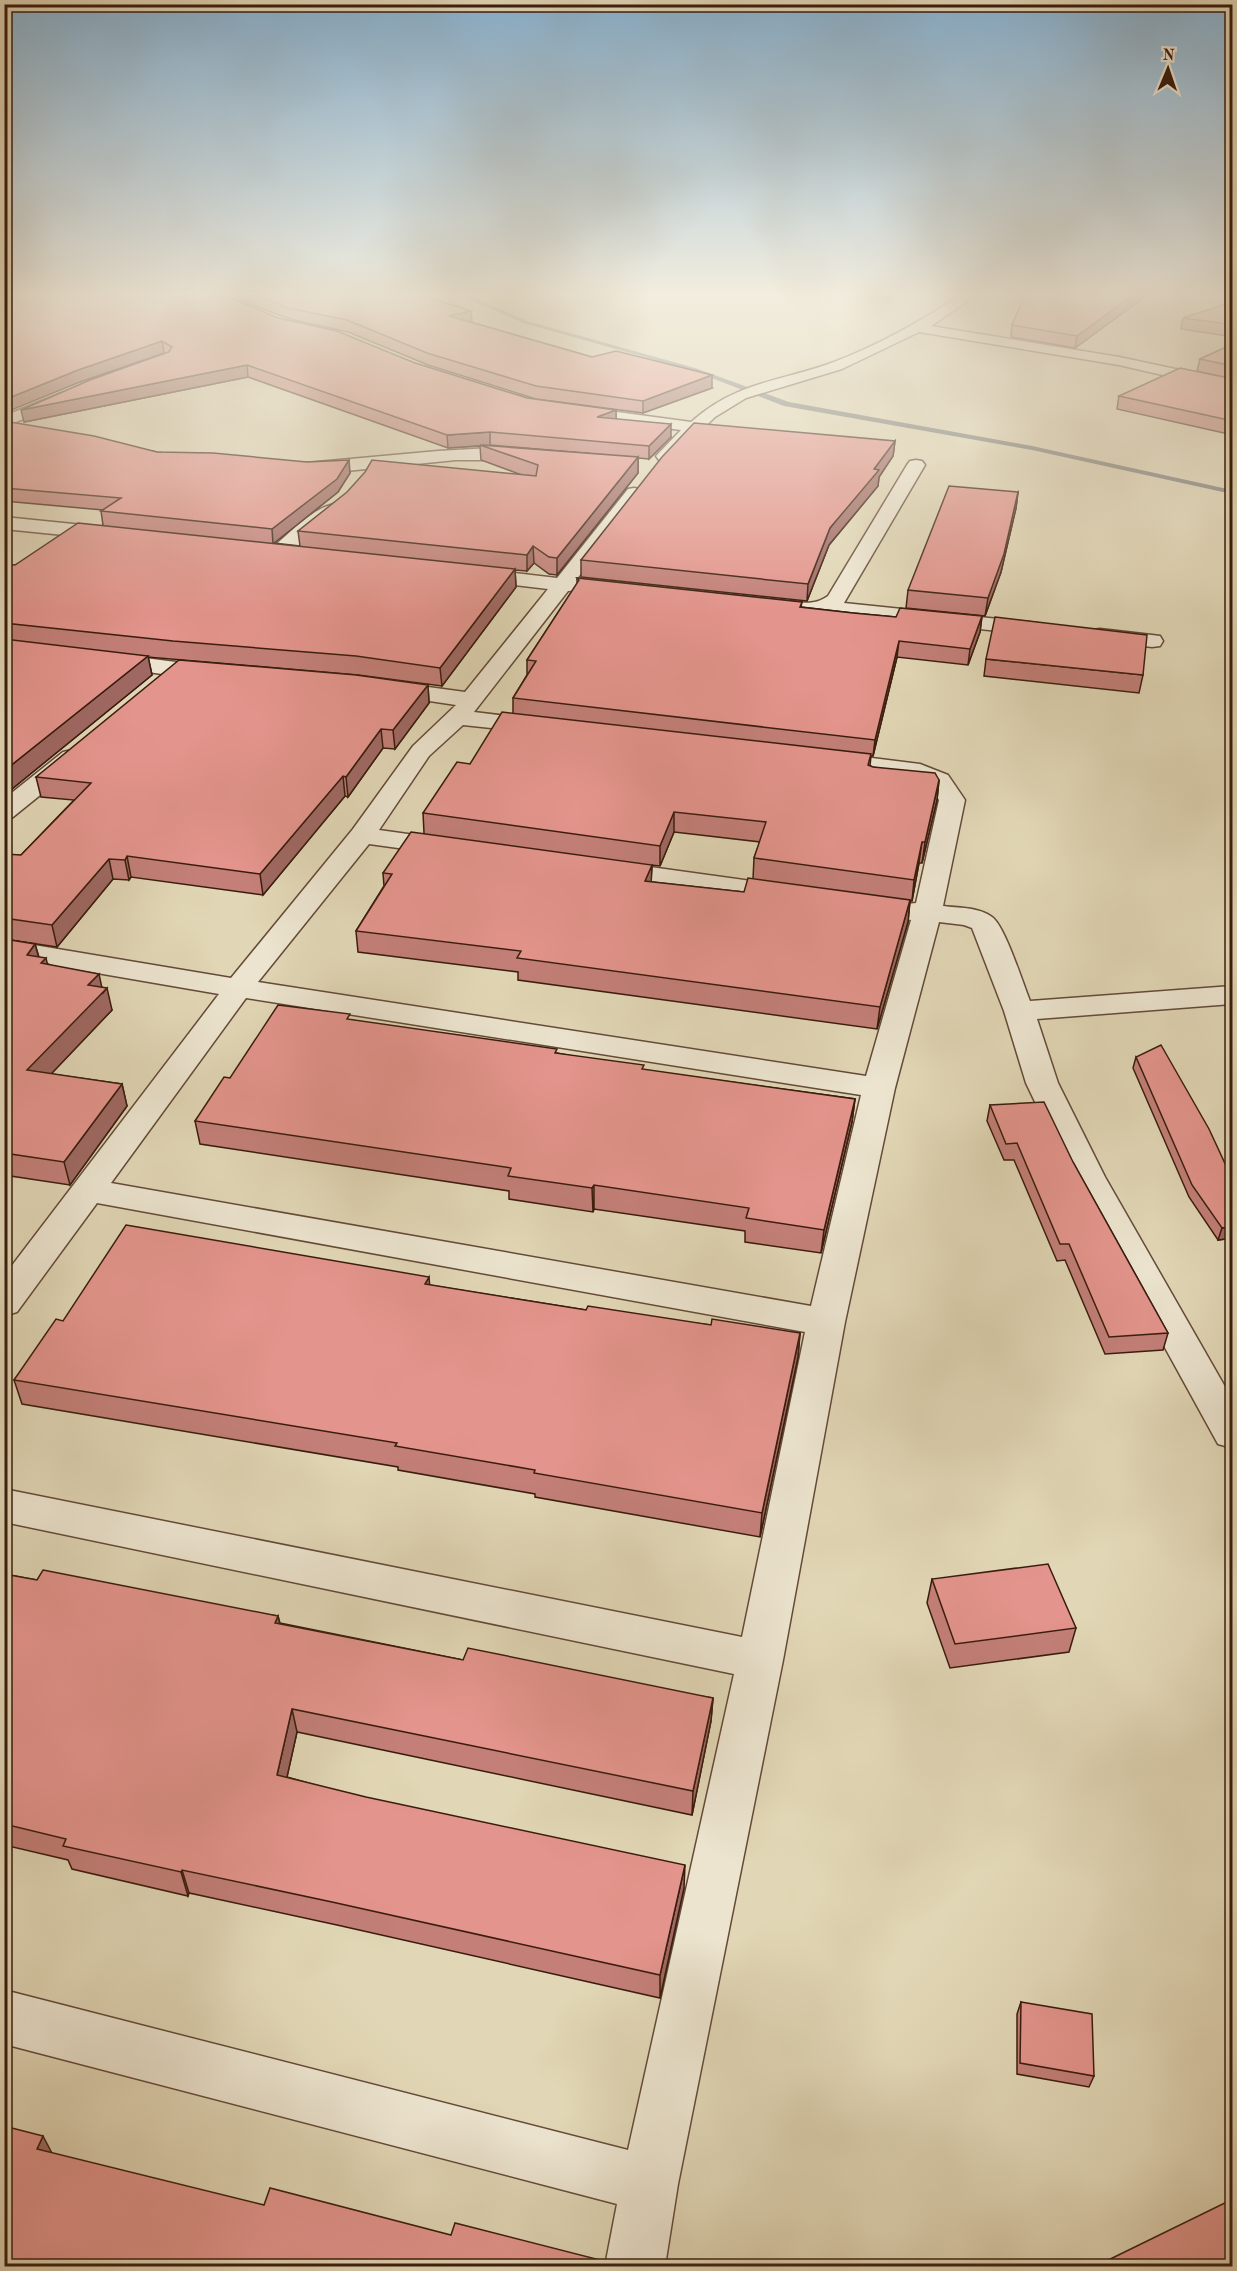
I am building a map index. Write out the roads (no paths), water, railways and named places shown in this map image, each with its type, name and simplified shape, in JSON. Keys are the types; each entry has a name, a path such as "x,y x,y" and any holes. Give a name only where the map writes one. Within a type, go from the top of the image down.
{"street":[{"path":"4,422 54,401"},
{"path":"4,1303 15,1272 87,1190 238,988 362,835 421,751 465,709 560,584 651,471 693,427 731,401"},
{"path":"560,410 693,427"},
{"path":"4,427 24,430"},
{"path":"288,467 359,466 490,452 548,457"},
{"path":"827,608 836,600 916,465"},
{"path":"279,552 353,491 362,475 359,466"},
{"path":"4,523 128,536"},
{"path":"256,550 303,555"},
{"path":"455,572 596,588"},
{"path":"763,606 810,610 827,608 1059,631"},
{"path":"1083,634 1152,641"},
{"path":"84,657 187,669 151,690"},
{"path":"358,684 465,709 567,729"},
{"path":"4,812 92,740"},
{"path":"635,2266 649,2184 760,1660 826,1322 879,1088 927,914 952,800 939,780 911,769 792,755"},
{"path":"362,835 479,851"},
{"path":"585,866 809,897"},
{"path":"880,907 969,917 983,923 1019,1011 1042,1083 1088,1177 1233,1433"},
{"path":"4,948 238,988 879,1088"},
{"path":"1019,1011 1233,995"},
{"path":"87,1190 826,1322"},
{"path":"4,1505 760,1660"},
{"path":"4,2018 649,2184"}],"waterway":[{"path":"779,401 1032,448 1232,492"}]}
